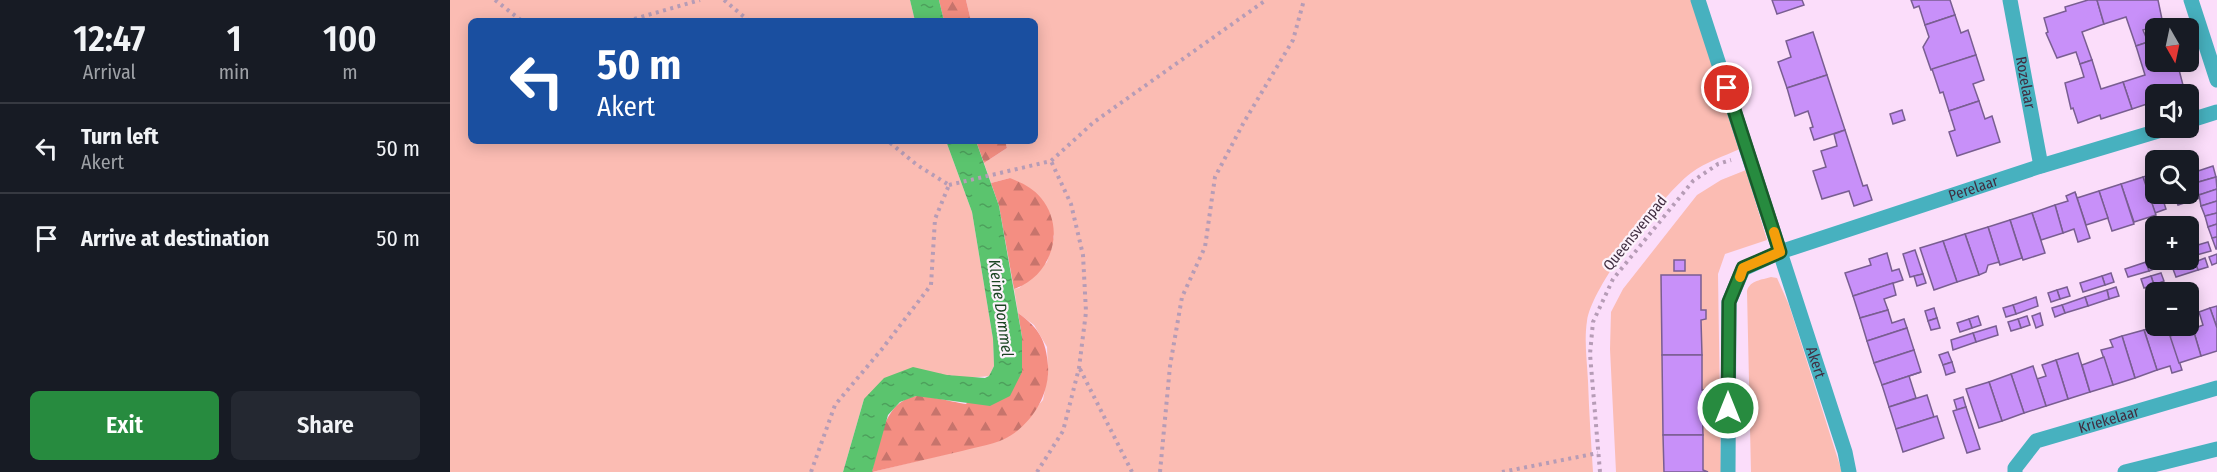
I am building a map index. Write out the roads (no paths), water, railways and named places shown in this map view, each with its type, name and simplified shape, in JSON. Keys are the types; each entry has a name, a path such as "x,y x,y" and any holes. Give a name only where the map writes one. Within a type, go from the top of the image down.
{"street":[{"name":"Akert","path":"1698,0 1845,452 1849,472"},
{"name":"Rozelaar","path":"2010,0 2041,166"},
{"path":"2191,0 2217,80"},
{"path":"2199,118 2217,112"},
{"name":"Perelaar","path":"1780,252 2041,166 2145,135"},
{"path":"1728,472 1729,302 1743,268 1780,252"},
{"name":"Kriekelaar","path":"2015,472 2015,468 2036,441 2217,388"},
{"path":"2125,472 2217,449"}],"water":[{"path":"910,0 939,0 943,18 914,18"},
{"name":"Kleine Dommel","path":"947,144 977,144 999,206 1022,337 1022,372 1010,396 990,406 916,396 900,402 888,415 872,472 843,472 864,399 884,378 913,367 947,375 985,378 989,376 994,366 993,339 972,212"}]}
